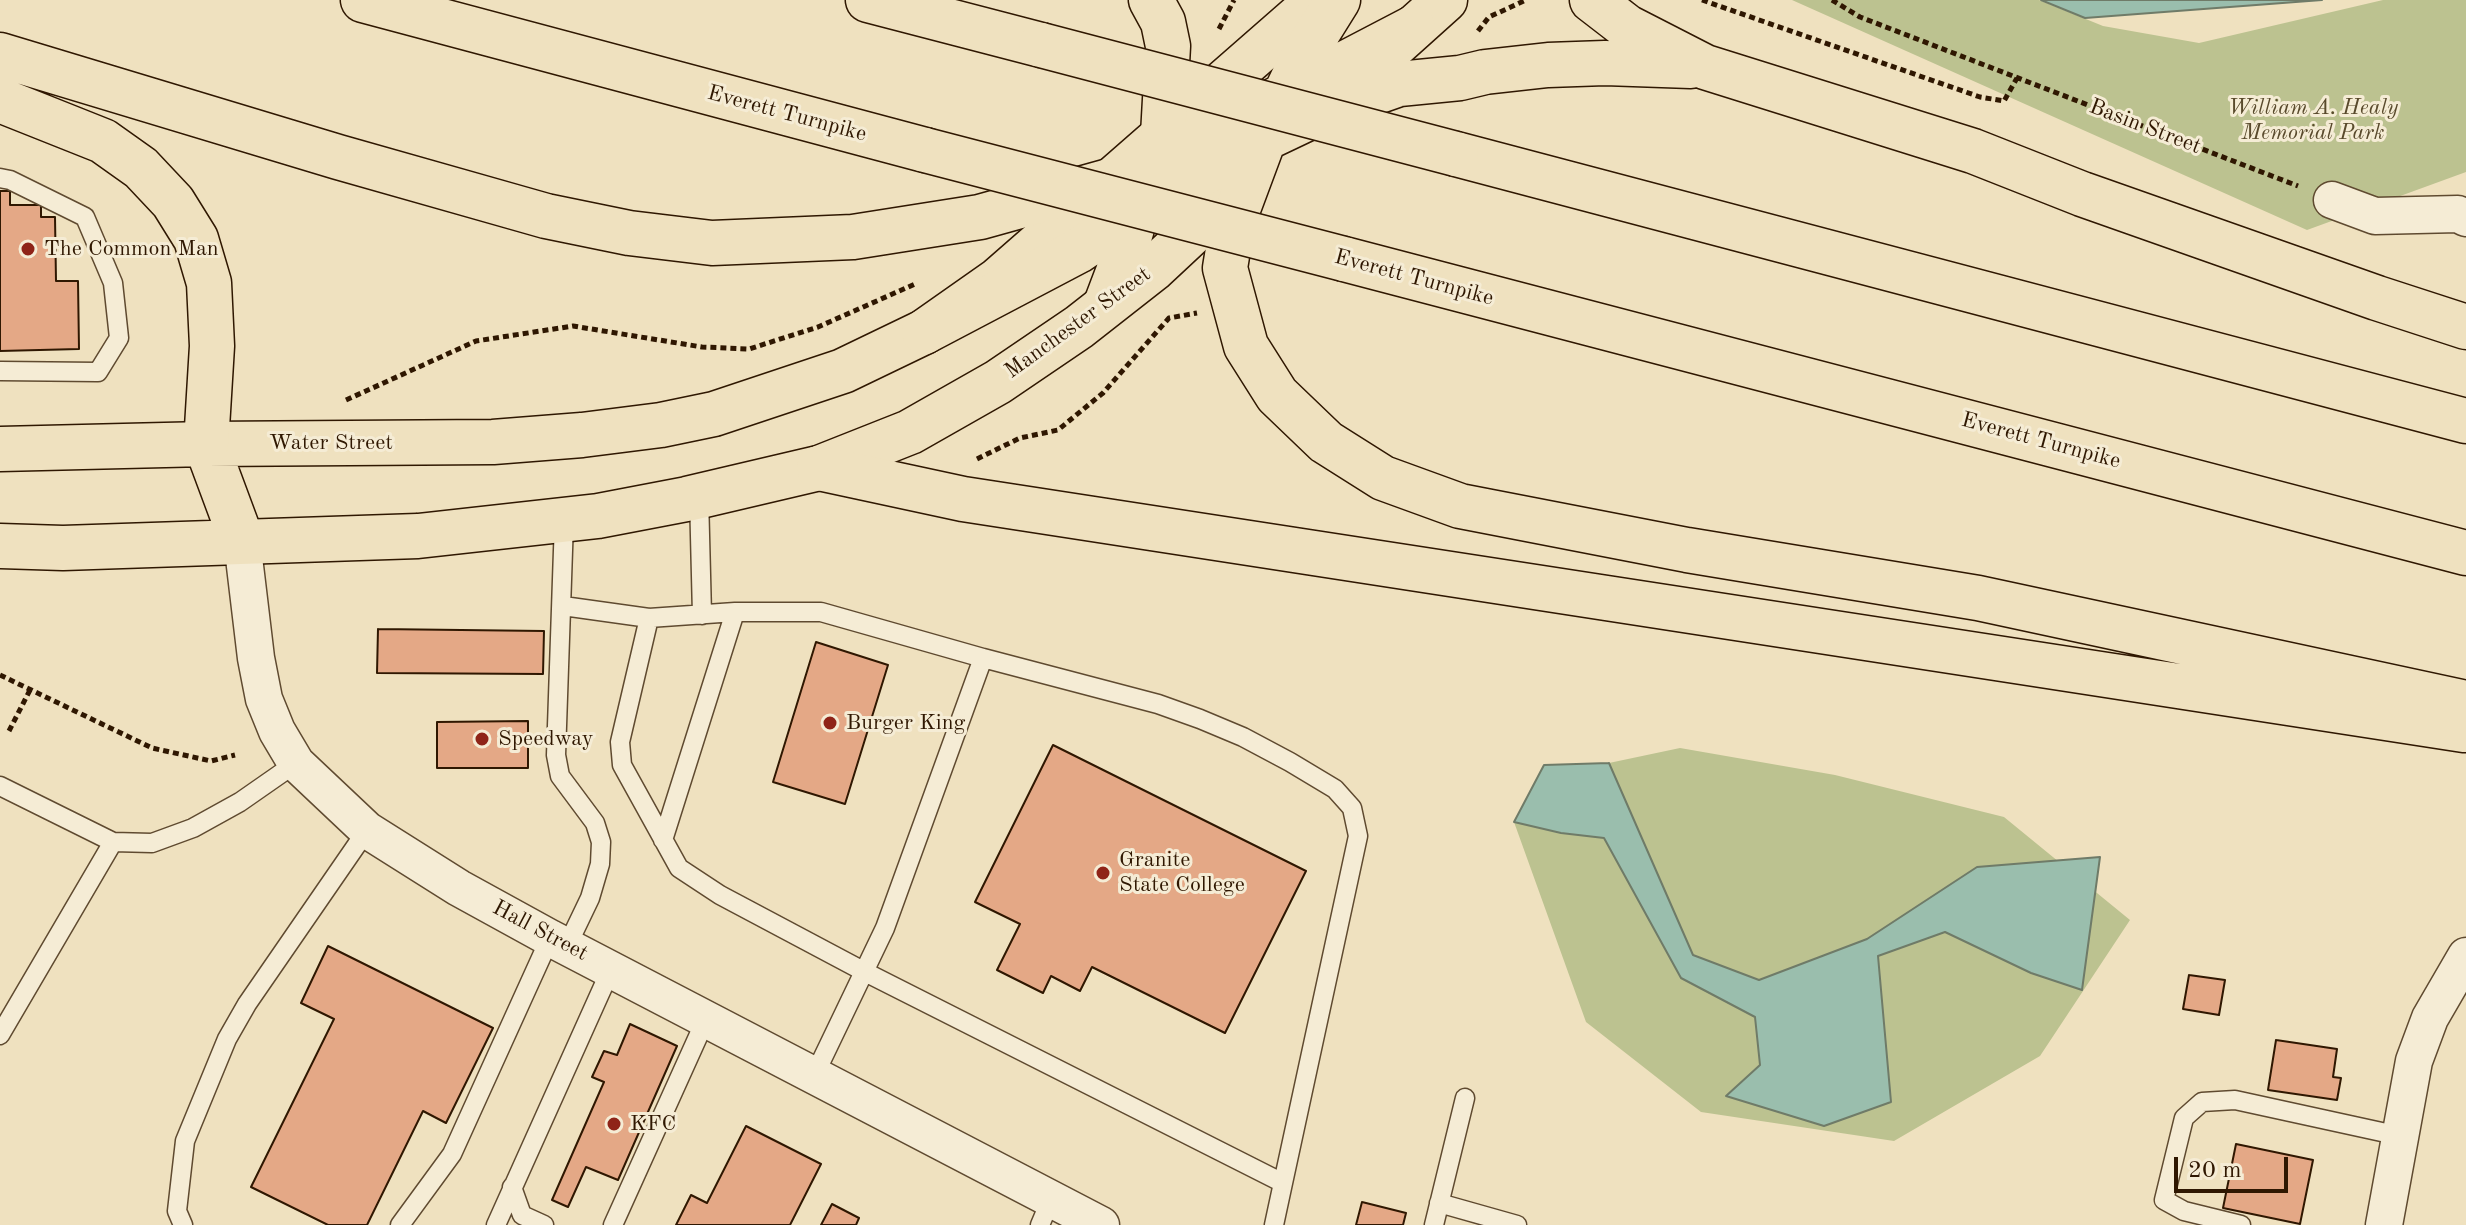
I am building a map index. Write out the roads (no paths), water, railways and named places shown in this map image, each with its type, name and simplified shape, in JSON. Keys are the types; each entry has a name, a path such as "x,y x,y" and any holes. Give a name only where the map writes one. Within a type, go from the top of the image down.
{"main road":[{"name":"Everett Turnpike","path":"363,0 2466,553"},
{"path":"868,0 2466,421"},
{"path":"1151,0 1163,22 1168,46 1162,148"},
{"path":"1106,304 1123,259 1125,196 1162,148 1318,0"},
{"path":"1338,0 1305,53 1264,139 1232,225 1225,268 1246,346 1277,395 1326,442 1383,478 1460,506 1687,550 1978,598 2466,703"},
{"path":"1592,0 1627,27 1705,67 1973,151 2082,194 2466,327"},
{"path":"1162,148 1284,96 1429,14"},
{"name":"Manchester Street","path":"564,519 699,496 819,468 910,432 998,382 1079,327 1153,269 1225,202 1246,187 1294,136 1429,14"},
{"path":"0,55 546,216 629,233 712,243 867,235 1125,196 1264,139 1325,110 1399,84 1548,65 1605,63 1705,67"},
{"path":"0,100 103,141 141,168 173,202 196,239 209,283 212,346 206,444"},
{"name":"Water Street","path":"0,449 493,442 661,425 714,414 843,371 924,332 1125,196"},
{"name":"Hall Street","path":"206,444 242,541"},
{"path":"819,468 963,499 2466,730"},
{"path":"0,546 63,548 418,536 564,519"}],"street":[{"path":"2332,200 2375,216 2463,214"},
{"name":"Hall Street","path":"242,541 264,699 296,763 367,830 459,888 814,1076 1045,1212 1101,1225"},
{"path":"2384,1225 2414,1061 2430,1018 2464,957"}],"lane":[{"path":"0,178 85,217 113,283 119,338 98,372 0,371"},
{"path":"699,496 702,615"},
{"path":"400,1225 452,1154 559,942 590,898 600,864 601,842 595,823 560,776 556,755 564,519"},
{"path":"563,606 649,618 735,612 821,612 1158,704 1243,737 1335,789 1352,808 1358,836 1274,1225"},
{"path":"663,840 735,612"},
{"path":"649,618 620,742 622,765 679,868 720,895 865,972 1283,1183"},
{"path":"814,1076 885,928 983,658"},
{"path":"0,786 113,842 152,843 193,828 240,802 296,763"},
{"path":"183,1225 177,1211 185,1141 227,1039 247,1004 367,830"},
{"path":"0,1035 113,842"},
{"path":"496,1225 611,969"},
{"path":"613,1225 706,1019"},
{"path":"1434,1225 1465,1098"},
{"path":"2241,1225 2184,1211 2164,1200 2184,1118 2202,1102 2235,1100 2400,1136"},
{"path":"512,1187 522,1215 544,1225"},
{"path":"1439,1203 1517,1225"}],"place":[{"name":"The Common Man","path":"28,249"},
{"name":"Burger King","path":"830,723"},
{"name":"Speedway","path":"482,739"},
{"name":"Granite State College","path":"1103,873"},
{"name":"KFC","path":"614,1124"}],"park label":[{"name":"William A. Healy Memorial Park","path":"2313,120"}]}
